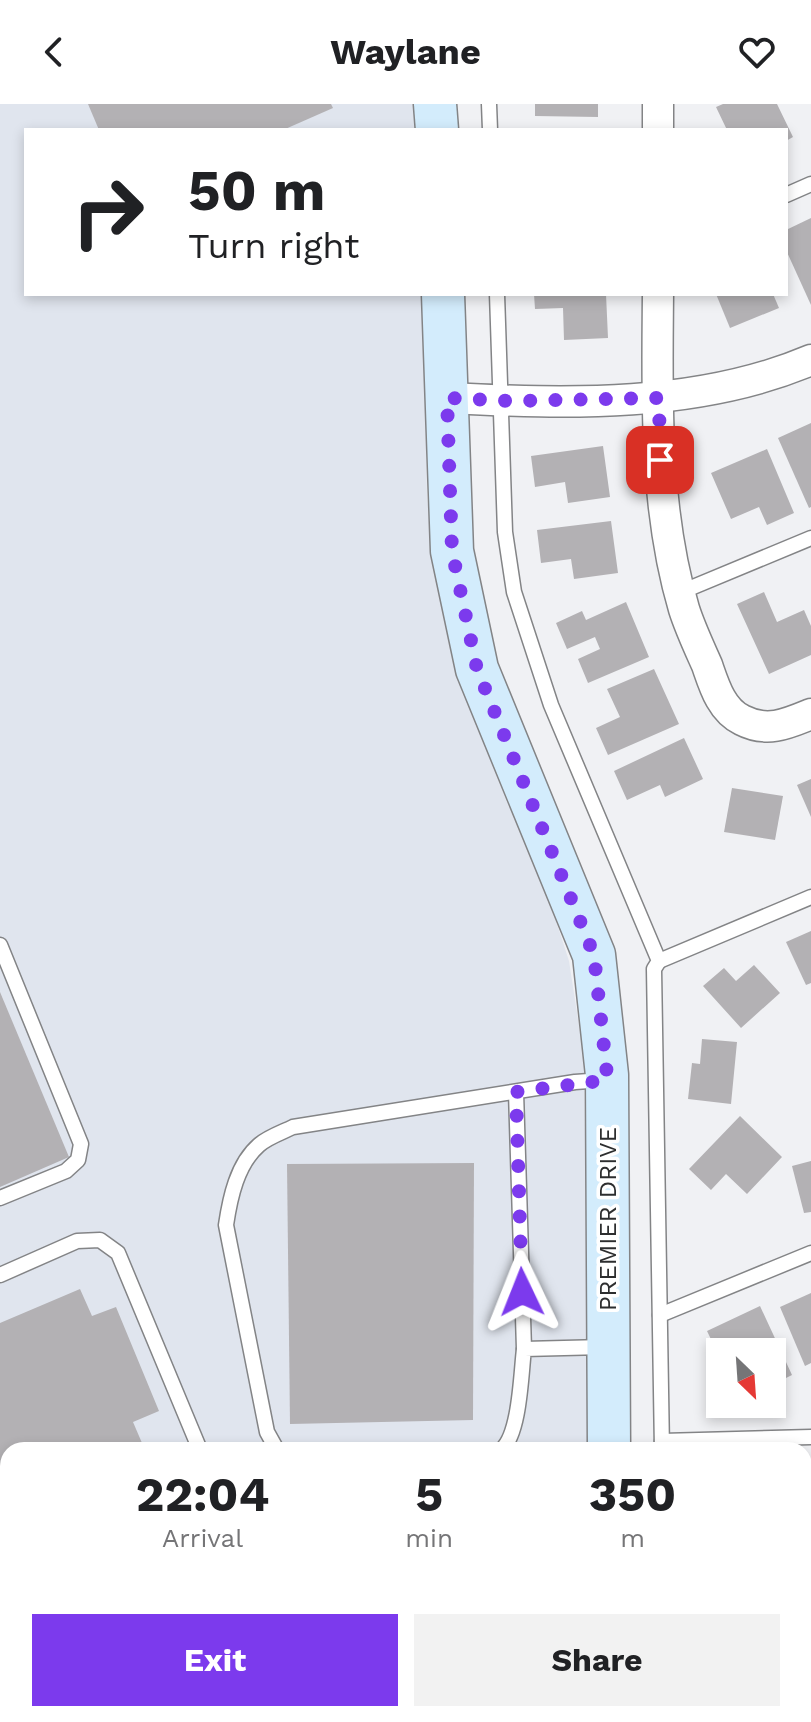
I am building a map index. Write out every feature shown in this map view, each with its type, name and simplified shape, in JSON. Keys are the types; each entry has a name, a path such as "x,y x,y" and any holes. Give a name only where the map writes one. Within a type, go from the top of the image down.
{"street":[{"path":"435,104 437,128"},
{"path":"658,104 658,128"},
{"name":"PREMIER DRIVE","path":"443,296 452,551 477,669 594,955 607,1080 609,1442"},
{"path":"658,296 660,460 667,526 684,609 719,696 728,710 753,725 779,727 811,714"},
{"path":"447,398 659,398 716,391 781,373 811,360"}],"lane":[{"path":"489,104 490,128"},
{"path":"788,194 811,184"},
{"path":"497,296 505,532 514,592 551,705 659,961"},
{"path":"681,592 811,538"},
{"path":"662,1442 654,969 659,961 811,897"},
{"path":"0,945 81,1144 78,1160 66,1171 0,1198"},
{"path":"273,1442 267,1432 226,1225 230,1198 242,1169 260,1145 293,1127 607,1080"},
{"path":"508,1442 514,1429 524,1349 516,1092"},
{"path":"0,1275 77,1241 100,1240 118,1253 197,1442"},
{"path":"660,1315 811,1253"},
{"path":"524,1349 608,1347"},
{"path":"728,1442 811,1437"}],"shaded area":[{"path":"0,104 419,104 419,128 24,128 24,296 423,296 427,496 431,535 569,961 584,1058 589,1442 0,1442"}],"building":[{"path":"88,104 331,104 333,108 288,128 98,128"},
{"path":"535,104 598,104 598,117 535,116"},
{"path":"723,104 777,104 793,137 788,140 788,128 726,128 716,107"},
{"path":"811,218 811,305 788,254 788,229"},
{"path":"534,296 606,296 608,338 564,340 563,308 535,309"},
{"path":"717,296 774,296 779,308 730,328"},
{"path":"811,423 811,507 809,508 778,438"},
{"path":"603,446 610,497 568,503 565,482 535,487 531,456"},
{"path":"767,449 794,513 767,525 759,507 731,519 711,473"},
{"path":"611,521 618,573 574,579 571,559 541,563 537,530"},
{"path":"764,592 777,622 804,610 811,626 811,655 769,674 737,604"},
{"path":"626,602 649,657 588,683 578,659 600,649 595,637 567,649 556,623 582,611 586,620"},
{"path":"654,669 679,724 608,755 596,728 620,717 607,689"},
{"path":"684,738 703,779 665,797 660,785 627,800 614,771"},
{"path":"811,779 811,817 797,785"},
{"path":"732,788 783,796 775,840 724,832"},
{"path":"811,931 811,983 806,985 786,942"},
{"path":"754,965 780,993 741,1028 703,986 724,968 736,981"},
{"path":"0,992 69,1157 0,1187"},
{"path":"702,1039 737,1042 731,1104 688,1099 692,1063 700,1064"},
{"path":"740,1116 782,1157 747,1194 726,1174 711,1190 689,1169"},
{"path":"811,1161 811,1212 804,1213 792,1166"},
{"path":"474,1163 473,1420 290,1424 287,1164"},
{"path":"80,1289 92,1316 116,1307 159,1411 133,1422 142,1442 0,1442 0,1323"},
{"path":"811,1293 811,1363 805,1366 780,1307"},
{"path":"760,1306 775,1338 710,1338 707,1331"},
{"path":"786,1362 792,1375 786,1378"}],"route":[{"path":"522,1292 516,1092 607,1080 607,1075 594,955 477,669 452,551 447,398 512,401 659,398 660,460"}]}
